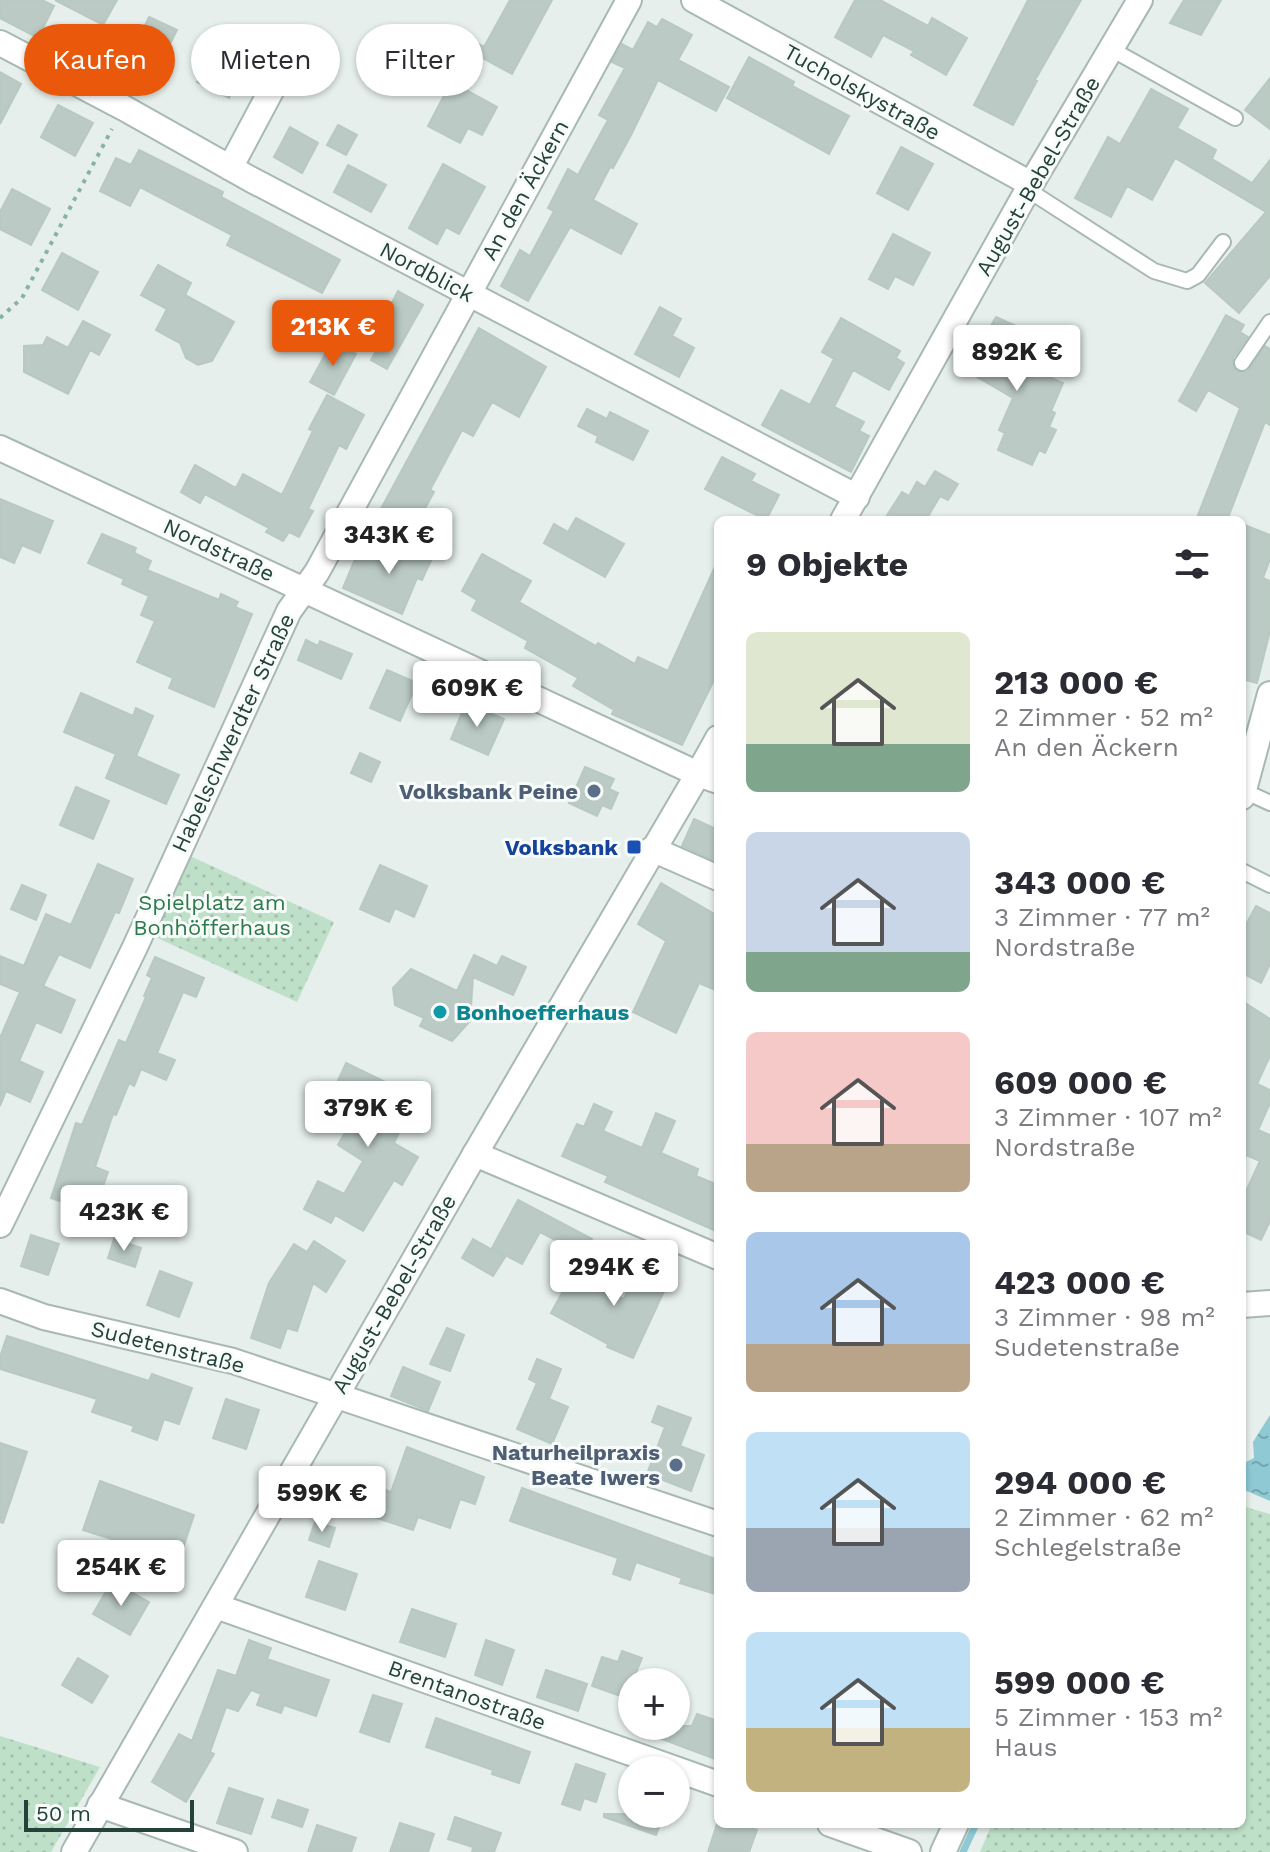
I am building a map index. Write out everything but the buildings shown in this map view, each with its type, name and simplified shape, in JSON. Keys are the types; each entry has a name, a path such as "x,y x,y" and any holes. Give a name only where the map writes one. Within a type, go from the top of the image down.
{"street":[{"name":"An den Äckern","path":"304,590 317,572 629,0"},
{"name":"Tucholskystraße","path":"694,0 1029,187"},
{"name":"August-Bebel-Straße","path":"845,516 1029,187 1140,0"},
{"name":"Nordblick","path":"0,43 230,168 857,497"},
{"path":"230,168 268,96"},
{"name":"Nordstraße","path":"0,448 708,778"},
{"name":"Habelschwerdter Straße","path":"0,1225 135,947 289,611 304,590"},
{"path":"1246,783 1270,694"},
{"name":"August-Bebel-Straße","path":"74,1852 652,849 708,778 714,754"},
{"path":"652,849 714,876"},
{"path":"475,1154 714,1255"},
{"name":"Sudetenstraße","path":"0,1301 44,1317 233,1361 714,1523"},
{"path":"1246,1305 1270,1303"},
{"name":"Brentanostraße","path":"216,1606 714,1783"},
{"path":"100,1805 235,1852"},
{"path":"841,1828 909,1852"},
{"path":"943,1852 954,1828"}],"lane":[{"path":"1111,49 1235,118"},
{"path":"1029,187 1154,271 1187,281 1198,275 1223,242"},
{"path":"1242,363 1270,322"},
{"path":"1246,795 1270,803"},
{"path":"1246,873 1270,885"}],"path":[{"path":"0,318 22,298 124,108"}],"green space":[{"name":"Spielplatz am Bonhöfferhaus","path":"190,856 334,922 297,1002 153,936"},
{"path":"1246,1507 1270,1514 1270,1852 980,1852 990,1828 1246,1828"},
{"path":"0,1736 100,1767 51,1852 0,1852"}],"water":[{"path":"1270,1415 1270,1501 1246,1491 1246,1462 1254,1458 1253,1442"}],"waterway":[{"path":"963,1852 974,1828"}],"place":[{"name":"Volksbank Peine","path":"594,791"},
{"name":"Volksbank","path":"634,847"},
{"name":"Bonhoefferhaus","path":"440,1012"},
{"name":"Naturheilpraxis Beate Iwers","path":"676,1465"}]}
